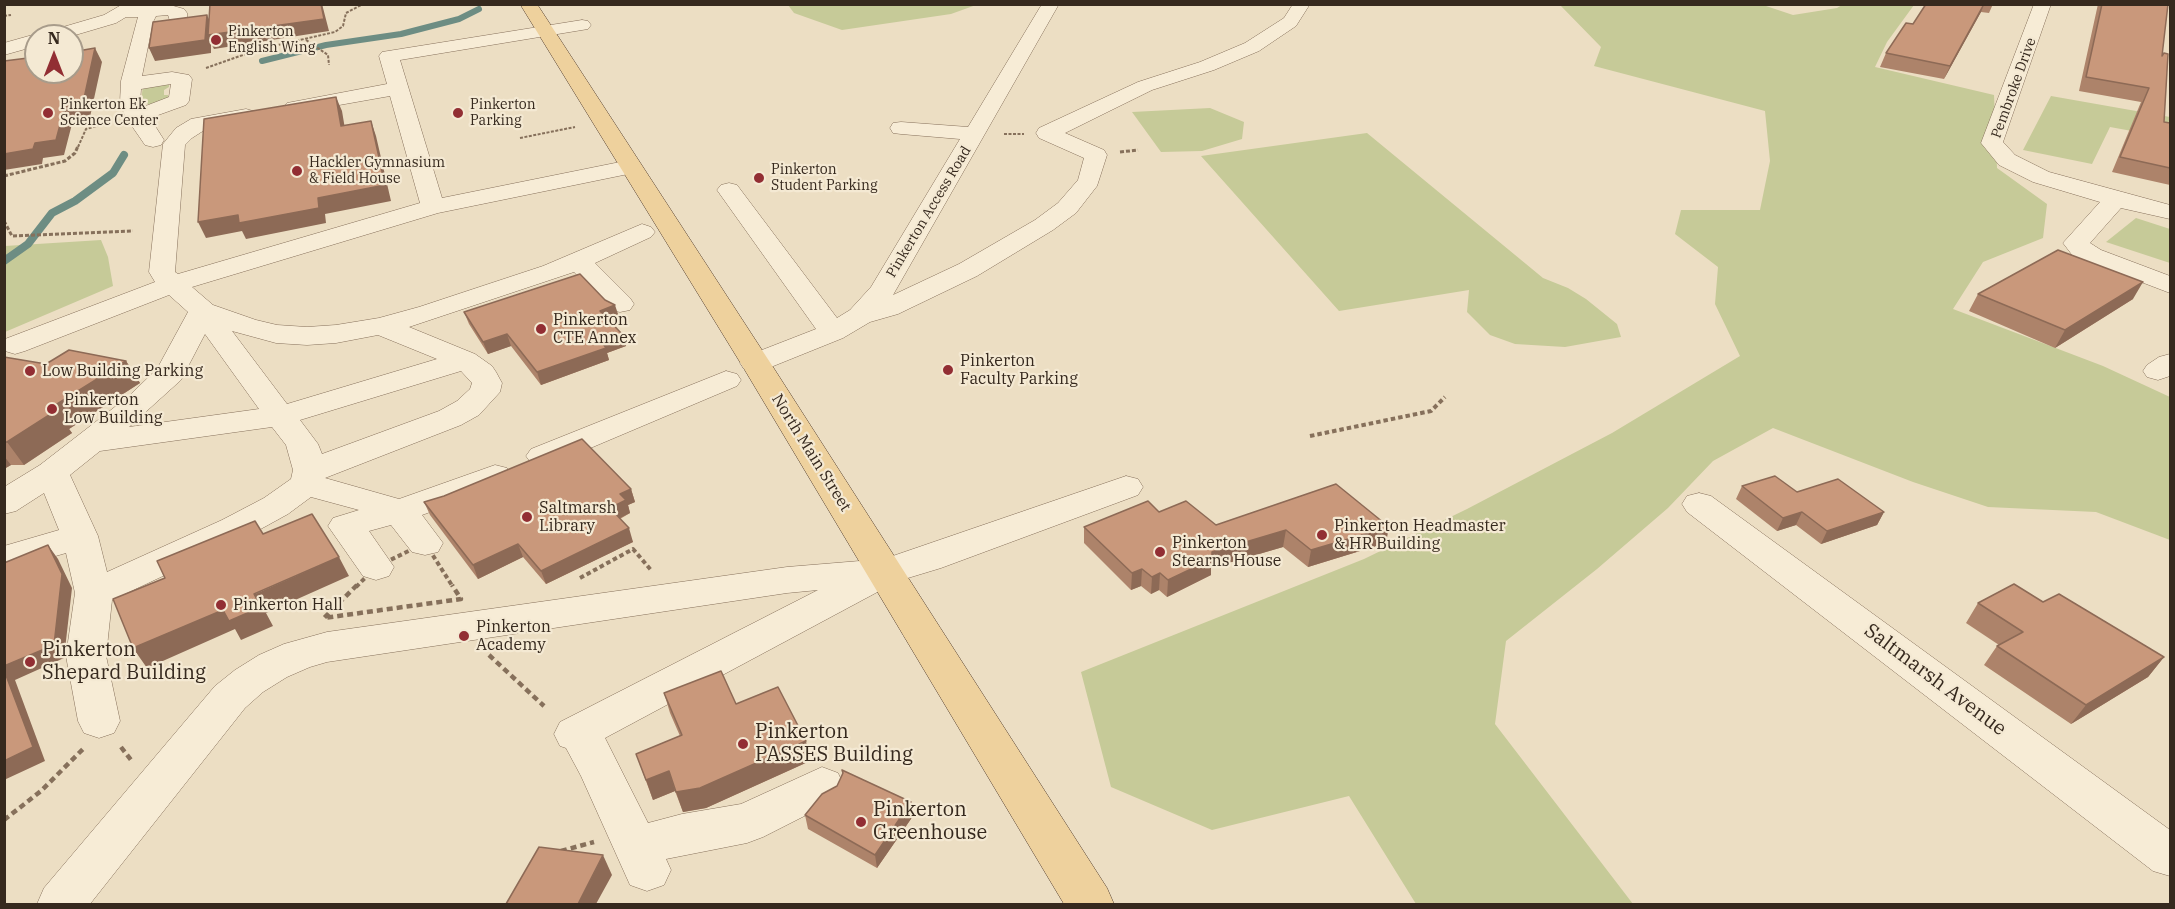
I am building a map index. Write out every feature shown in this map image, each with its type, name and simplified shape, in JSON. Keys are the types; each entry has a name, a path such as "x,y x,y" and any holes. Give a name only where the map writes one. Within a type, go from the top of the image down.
{"main road":[{"name":"North Main Street","path":"536,18 755,363 1090,904"}],"street":[{"path":"84,26 137,9 174,17 188,4"},
{"name":"Pinkerton Access Road","path":"755,363 833,332 860,316 882,291 1051,4"},
{"path":"860,316 888,308 968,270 1044,225 1067,208 1089,181 1096,155 1047,133 1145,86 1207,66 1252,47 1290,22 1302,4"},
{"name":"Pembroke Drive","path":"2043,4 1992,143 2007,160 2032,173 2116,199"},
{"path":"137,9 144,22 131,84 130,104 153,140"},
{"path":"433,207 389,56 536,18 582,25"},
{"path":"4,49 24,43"},
{"path":"131,84 177,78 182,80 179,101 136,116"},
{"path":"308,477 302,444 202,311 162,272 174,144 184,133 199,124 211,121 400,88"},
{"path":"901,128 976,134"},
{"path":"15,345 174,284 433,207 630,167"},
{"path":"729,190 833,332"},
{"path":"2170,212 2116,199 2078,239 2078,246 2102,260 2170,285"},
{"path":"202,311 276,334 336,334 381,326 429,314 579,262 642,232"},
{"path":"579,262 620,304"},
{"path":"4,503 52,472 92,442 164,381 170,374 202,311"},
{"path":"94,593 235,528 276,506 308,477 468,408 484,392 487,382 481,372 465,360 381,326"},
{"path":"92,442 280,416 465,360"},
{"path":"376,567 346,526 437,499 726,381"},
{"path":"52,472 80,536 94,593 86,656 94,732"},
{"path":"308,477 398,510 425,543"},
{"path":"61,904 230,697 265,671 298,655 327,646 787,580 885,572 928,559 1126,487"},
{"name":"Saltmarsh Avenue","path":"1699,504 2170,856"},
{"path":"4,559 80,536"},
{"path":"822,786 747,823 682,834 638,850 600,768 581,741 885,572"}],"path":[{"path":"354,4 358,6"},
{"path":"177,78 248,53 340,29 345,23 346,13 363,4"},
{"path":"4,16 11,15"},
{"path":"305,39 328,55 329,65"},
{"path":"5,177 40,170 65,161 75,153 86,129 136,116"},
{"path":"520,138 580,126"},
{"path":"4,221 12,236"},
{"path":"4,236 133,231"},
{"path":"1310,436 1431,411 1445,397"},
{"path":"576,580 633,549 654,573"},
{"path":"486,652 543,706"},
{"path":"4,820 41,791 94,732"},
{"path":"556,853 638,850"}],"green space":[{"path":"1760,4 1793,15 1837,8 1842,5 1914,5 1887,42 1875,67 1994,95 1997,168 2047,204 2043,238 1983,262 1953,309 2103,366 2170,397 2170,540 2096,512 1988,507 1913,482 1773,428 1713,461 1668,508 1597,569 1506,641 1495,724 1633,904 1416,904 1349,796 1212,830 1111,787 1081,672 1364,559 1467,509 1612,433 1740,356 1715,304 1718,267 1675,234 1681,210 1760,210 1770,161 1765,111 1594,66 1601,47 1560,5"},
{"path":"788,5 976,5 951,14 842,30 794,13"},
{"path":"169,82 169,87 164,90 164,95 168,95 168,101 150,105 141,101 143,86"},
{"path":"2051,96 2170,117 2170,138 2110,127 2092,164 2023,150"},
{"path":"1210,108 1244,122 1242,139 1202,151 1161,152 1132,112"},
{"path":"1367,133 1543,278 1568,288 1586,299 1617,324 1621,337 1565,347 1515,344 1490,335 1467,312 1469,290 1339,311 1201,156"},
{"path":"2136,218 2170,229 2170,263 2106,242"},
{"path":"101,240 108,257 113,286 5,332 5,246"}],"building":[{"path":"210,4 321,4 324,19 208,35"},
{"path":"1926,4 1984,4 1950,66 1886,53 1906,23 1913,24"},
{"path":"2102,4 2168,4 2162,56 2164,53 2168,54 2164,122 2170,123 2170,168 2120,157 2149,88 2086,77"},
{"path":"207,15 205,40 149,48 153,22"},
{"path":"95,48 83,103 65,106 56,140 35,143 33,149 4,154 4,61 24,58 24,84 84,84 84,50"},
{"name":"Hackler Gymnasium & Field House","path":"336,97 341,126 371,121 385,185 318,198 319,208 239,223 238,215 198,222 204,119"},
{"path":"2058,250 2143,282 2065,330 1978,294"},
{"name":"Pinkerton CTE Annex","path":"580,274 605,300 615,305 600,311 622,334 602,342 606,348 537,372 507,334 483,342 464,312"},
{"path":"69,350 126,361 49,409 57,410 4,442 4,357 46,364"},
{"name":"Saltmarsh Library","path":"582,439 631,489 620,494 626,500 610,508 629,528 541,571 518,544 473,565 424,502 444,496"},
{"path":"1775,476 1797,492 1838,479 1884,512 1827,531 1802,512 1783,518 1742,486"},
{"path":"1336,484 1389,527 1311,550 1286,530 1212,552 1212,559 1168,580 1160,573 1152,577 1142,569 1132,573 1084,527 1148,501 1159,512 1186,501 1216,525"},
{"name":"Pinkerton Hall","path":"312,514 339,557 254,594 261,607 229,621 223,610 133,648 113,599 165,578 157,561 255,521 263,534"},
{"path":"48,545 62,574 54,645 4,666 4,563"},
{"path":"2014,584 2043,602 2059,594 2164,657 2086,705 1997,646 2023,632 1978,603"},
{"path":"4,670 33,747 4,761"},
{"name":"Pinkerton PASSES Building","path":"721,671 736,704 778,687 806,741 700,788 676,792 669,771 646,780 636,754 682,735 664,693"},
{"name":"Pinkerton Greenhouse","path":"842,770 911,802 875,855 805,815 822,794 837,786 843,773"},
{"path":"539,847 603,855 578,904 506,904"}],"waterway":[{"path":"262,61 326,45 401,34 459,19 479,9"},
{"path":"4,261 28,244 52,213 75,201 113,173 124,155"}],"place":[{"name":"Pinkerton English Wing","path":"216,40"},
{"name":"Pinkerton Ek Science Center","path":"48,113"},
{"name":"Pinkerton Parking","path":"458,113"},
{"name":"Hackler Gymnasium & Field House","path":"297,171"},
{"name":"Pinkerton Student Parking","path":"759,178"},
{"name":"Pinkerton CTE Annex","path":"541,329"},
{"name":"Pinkerton Faculty Parking","path":"948,370"},
{"name":"Low Building Parking","path":"30,371"},
{"name":"Pinkerton Low Building","path":"52,409"},
{"name":"Saltmarsh Library","path":"527,517"},
{"name":"Pinkerton Headmaster & HR Building","path":"1322,535"},
{"name":"Pinkerton Stearns House","path":"1160,552"},
{"name":"Pinkerton Hall","path":"221,605"},
{"name":"Pinkerton Academy","path":"464,636"},
{"name":"Pinkerton Shepard Building","path":"30,662"},
{"name":"Pinkerton PASSES Building","path":"743,744"},
{"name":"Pinkerton Greenhouse","path":"861,822"}]}
